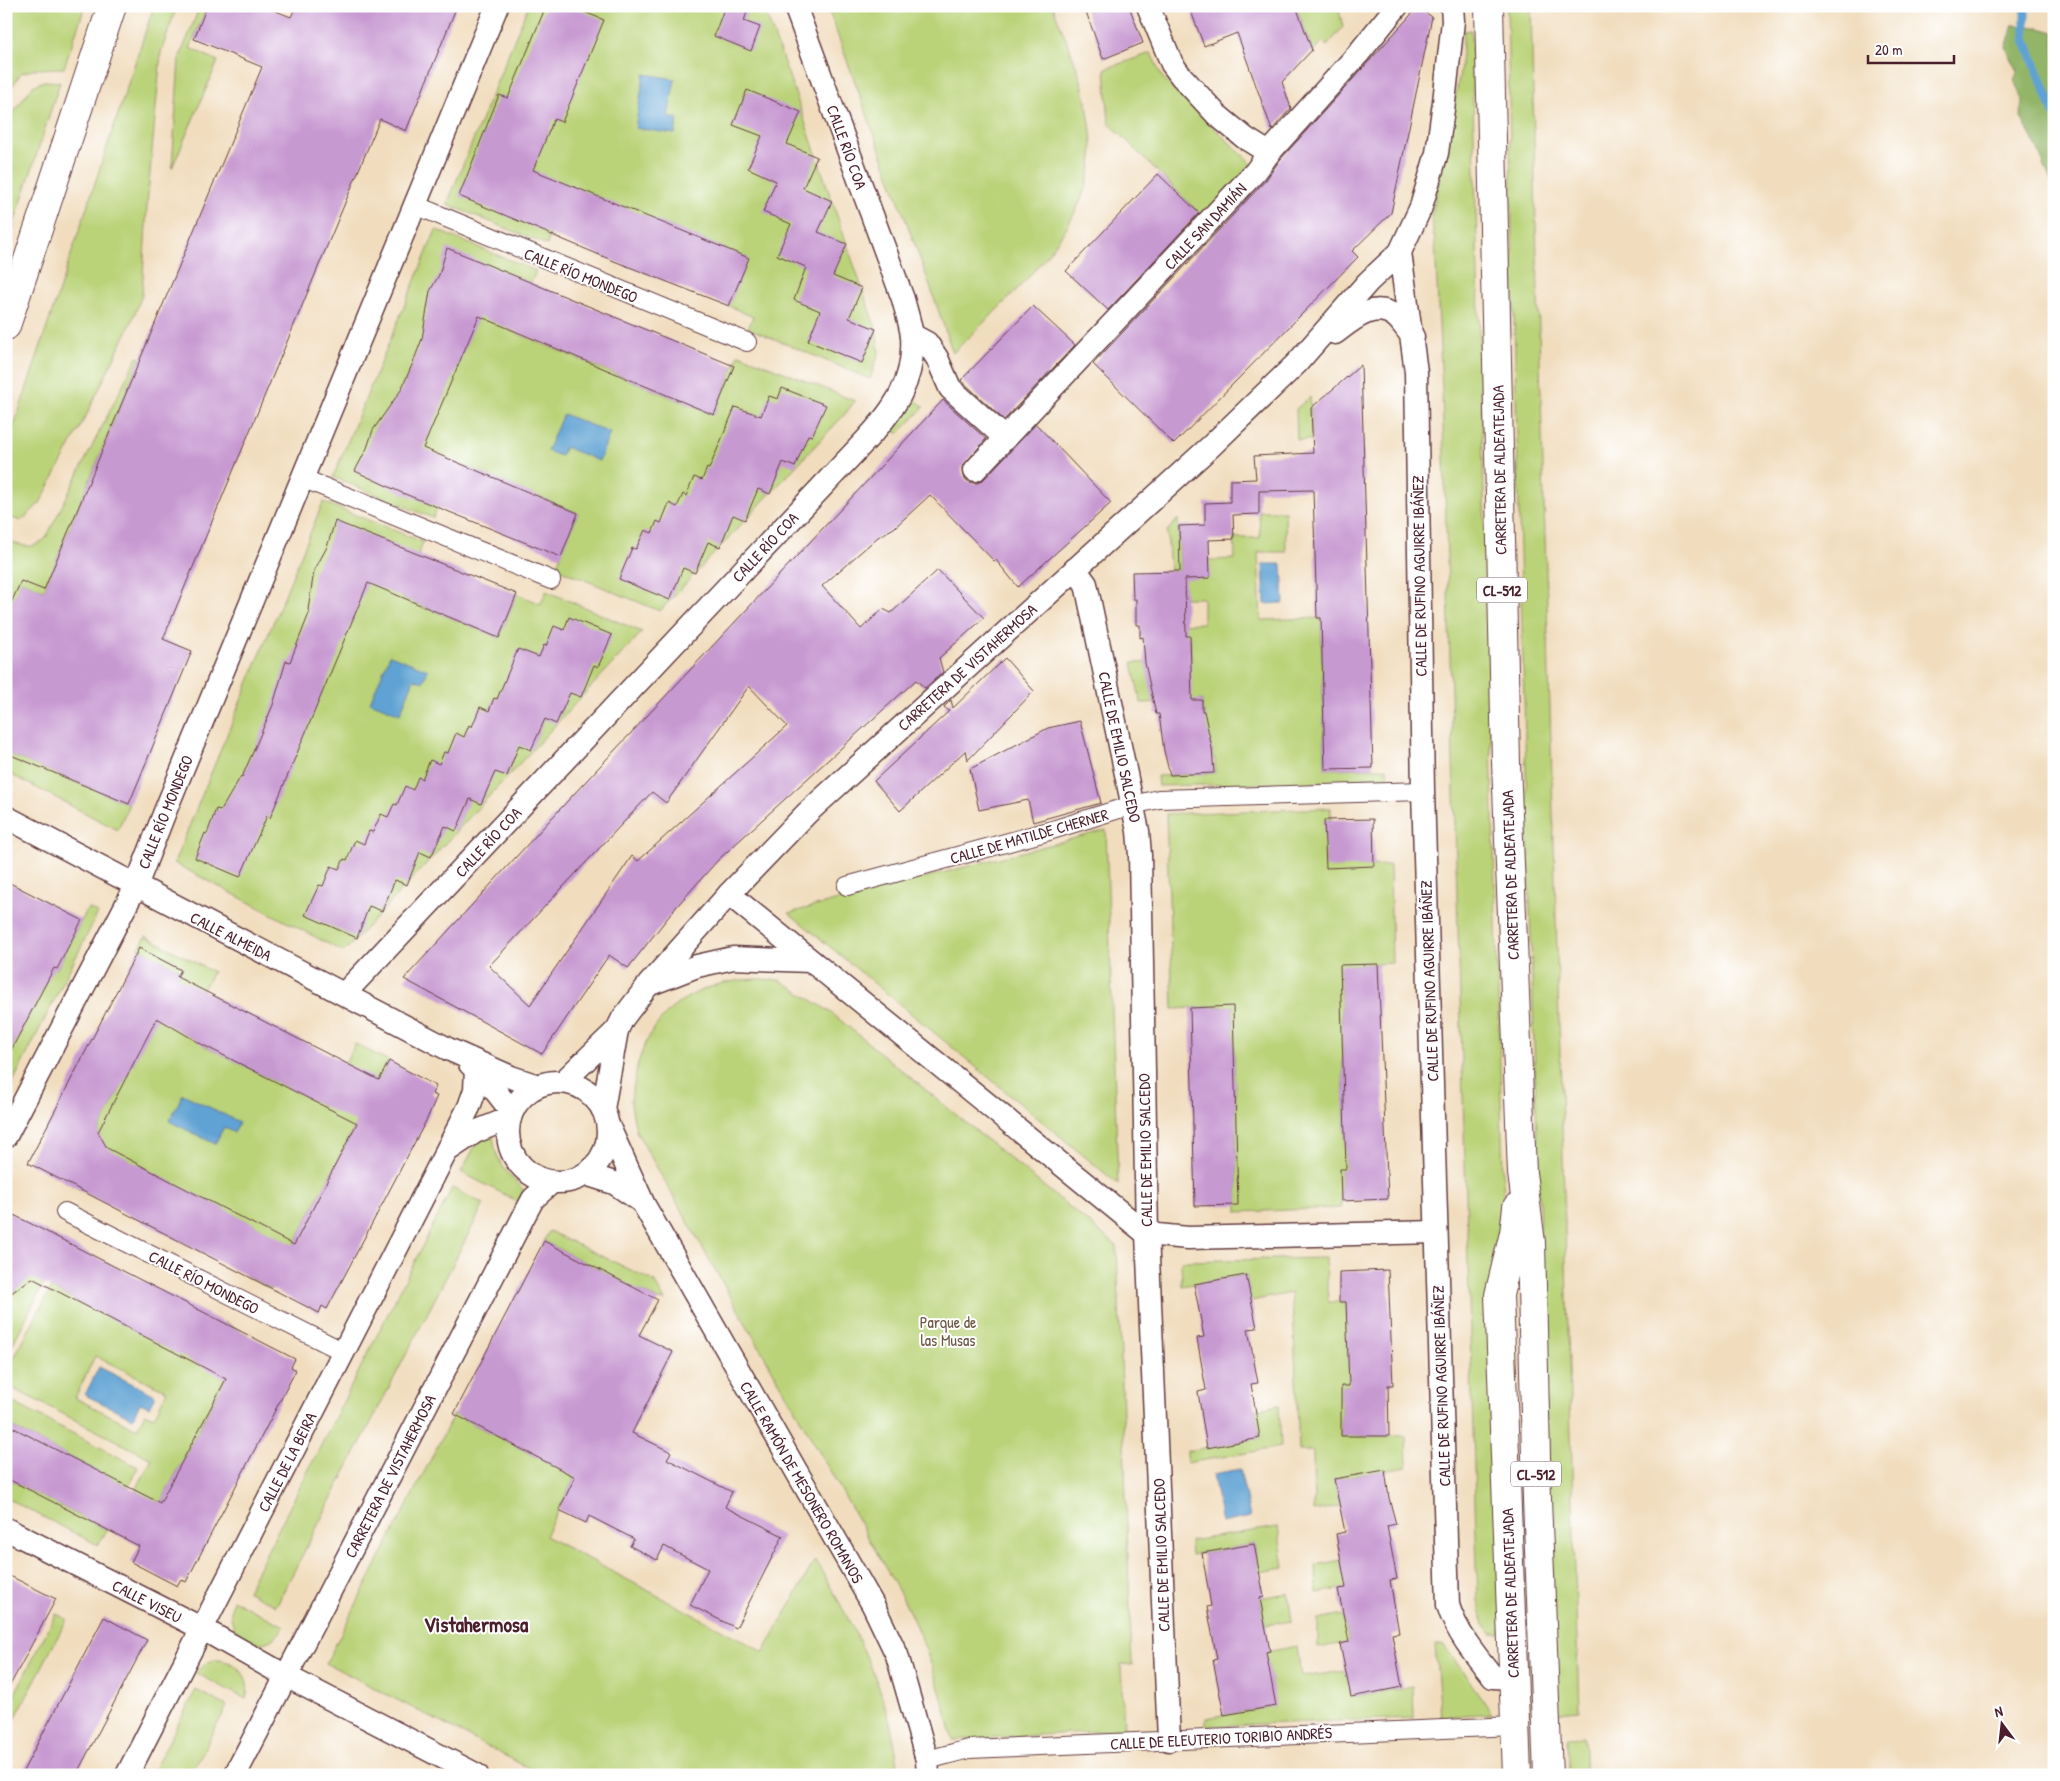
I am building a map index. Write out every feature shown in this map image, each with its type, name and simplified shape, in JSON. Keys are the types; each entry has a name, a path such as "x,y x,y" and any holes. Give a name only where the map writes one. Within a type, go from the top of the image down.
{"main road":[{"path":"6,326 112,6"},
{"name":"CARRETERA DE ALDEATEJADA","path":"1489,6 1506,762 1522,1173 1531,1243 1536,1500 1548,1775"},
{"name":"CARRETERA DE ALDEATEJADA","path":"1517,1775 1499,1294 1514,1233 1522,1173"},
{"path":"1514,1678 1528,1659 1525,1555 1536,1500"}],"street":[{"name":"CALLE RÍO MONDEGO","path":"6,1136 136,886 497,6"},
{"name":"CALLE RÍO COA","path":"344,994 894,408 905,383 912,360 912,335 903,299 884,245 795,6"},
{"path":"1148,6 1172,64 1181,76 1217,115 1245,138 1269,153"},
{"name":"CALLE SAN DAMIÁN","path":"975,470 1256,171 1269,153 1358,54 1396,6"},
{"name":"CARRETERA DE VISTAHERMOSA","path":"605,1117 617,1030 623,1018 649,984 729,894 806,813 1211,446 1297,363 1368,282 1400,252 1421,207 1436,153 1453,21 1452,6"},
{"name":"CALLE RÍO MONDEGO","path":"416,205 747,342"},
{"name":"CALLE DE RUFINO AGUIRRE IBÁÑEZ","path":"1400,252 1413,338 1416,372 1423,791 1448,1605 1450,1614 1472,1651 1493,1677 1514,1678"},
{"name":"CARRETERA DE VISTAHERMOSA","path":"1297,363 1362,313 1378,310 1394,315 1413,338"},
{"path":"912,335 927,343 937,358 950,388 1005,438"},
{"path":"302,478 551,580"},
{"name":"CALLE DE EMILIO SALCEDO","path":"1075,569 1086,584 1138,832 1140,855 1147,1234 1168,1740"},
{"name":"CALLE DE MATILDE CHERNER","path":"847,886 1159,799 1423,791"},
{"name":"CALLE ALMEIDA","path":"6,817 456,1052 511,1078 538,1086"},
{"path":"729,894 1147,1234 1188,1238 1436,1232"},
{"path":"649,984 697,966 733,958 810,961"},
{"name":"CARRETERA DE VISTAHERMOSA","path":"563,1082 617,1030"},
{"name":"CALLE ALMEIDA","path":"456,1052 476,1069 511,1115"},
{"name":"CALLE DE LA BEIRA","path":"127,1775 448,1150 469,1107 475,1090 476,1069"},
{"path":"563,1082 586,1091 596,1099 605,1117 607,1143 599,1161 586,1174 570,1181 552,1182 536,1177 521,1167 512,1152 508,1135 511,1115 522,1097 538,1086 563,1082"},
{"name":"CALLE DE LA BEIRA","path":"448,1150 475,1132 511,1115"},
{"name":"CALLE RAMÓN DE MESONERO ROMANOS","path":"605,1117 643,1203 873,1605 897,1655 927,1767"},
{"name":"CALLE RAMÓN DE MESONERO ROMANOS","path":"586,1174 614,1183 643,1203"},
{"name":"CARRETERA DE VISTAHERMOSA","path":"235,1775 533,1199 552,1182"},
{"name":"CALLE RÍO MONDEGO","path":"65,1212 344,1352"},
{"name":"CALLE VISEU","path":"6,1529 201,1628 286,1676 477,1775"},
{"name":"CALLE DE ELEUTERIO TORIBIO ANDRÉS","path":"927,1767 969,1749 1515,1726"}],"green space":[{"path":"6,6 85,6 64,68 36,69 21,73 6,95"},
{"path":"154,6 177,6 161,52 147,205 142,295 132,321 86,416 40,503 21,521 6,516 6,450"},
{"path":"200,6 207,6 190,48 218,61 172,168 179,59"},
{"path":"528,6 763,6 793,87 876,329 879,353 870,379 748,328 753,317 729,306 748,258 595,196 550,234 547,245 447,204"},
{"path":"827,6 1053,6 1076,64 1086,103 1092,148 1091,167 1083,195 1070,221 1036,269 953,353 929,283"},
{"path":"1296,6 1338,6 1343,27 1327,46 1323,41 1313,52"},
{"path":"1507,6 1531,6 1579,1711 1556,1713 1528,860"},
{"path":"2013,25 2036,27 2054,32 2054,189 2038,150 2021,117 2022,100 2014,80 2018,71 2006,48"},
{"path":"1471,30 1504,1210 1501,1634 1492,1634 1484,1625 1478,1601 1442,389 1435,241 1431,219 1460,73 1464,31"},
{"path":"1151,53 1161,75 1169,85 1252,164 1203,217 1109,123 1105,69"},
{"path":"44,81 60,82 6,249 6,122 33,86"},
{"path":"436,230 536,271 511,331 714,415 739,354 855,401 845,414 660,611 556,568 578,513 529,493 438,506 433,518 333,477"},
{"path":"137,357 140,358 44,590 21,581 8,611 6,610 6,540 31,546 46,538"},
{"path":"911,396 924,407 898,434 893,429 903,414"},
{"path":"1310,397 1312,440 1297,440 1296,409"},
{"path":"323,502 423,542 401,597 499,638 517,594 541,604 546,591 642,632 344,952 174,863"},
{"path":"1259,511 1285,511 1286,552 1258,552 1261,620 1321,618 1325,769 1387,768 1388,781 1158,786 1157,776 1215,773 1215,758 1213,758 1212,749 1210,749 1207,726 1205,726 1205,712 1202,711 1202,700 1141,703 1132,663 1191,661 1190,636 1182,636 1182,624 1203,623 1203,598 1185,598 1182,579 1209,560 1235,559 1234,538 1260,538"},
{"path":"1178,519 1180,571 1170,571 1167,531"},
{"path":"6,753 129,804 118,830 6,772"},
{"path":"1331,808 1331,820 1325,820 1326,867 1390,865 1392,963 1340,966 1346,1169 1340,1170 1341,1208 1238,1212 1233,1006 1173,1009 1166,814"},
{"path":"1106,830 1118,1184 789,913"},
{"path":"88,908 98,913 6,1096 6,1060 44,987 6,943 57,969"},
{"path":"146,936 213,972 195,1004 203,1045 324,1106 355,1044 389,1061 271,1289 246,1276 268,1232 119,1155 96,1198 71,1185 181,970 139,948"},
{"name":"Parque de las Musas","path":"780,980 829,1011 1117,1246 1132,1665 1121,1664 1124,1730 953,1740 932,1667 902,1597 636,1131 631,1101 635,1078 641,1055 650,1035 662,1019 676,1005 694,994 713,986 734,981"},
{"path":"493,1134 496,1151 502,1165 524,1190 519,1202 461,1172 478,1141"},
{"path":"452,1188 484,1204 276,1606 247,1591"},
{"path":"549,1231 654,1281 665,1301 658,1300 544,1241"},
{"path":"35,1253 55,1262 6,1357 6,1309"},
{"path":"1326,1258 1328,1302 1346,1302 1350,1386 1341,1386 1341,1436 1406,1436 1407,1467 1334,1479 1340,1506 1314,1511 1313,1451 1299,1451 1291,1293 1251,1301 1246,1275 1182,1286 1181,1261"},
{"path":"51,1288 201,1365 224,1322 248,1335 140,1542 116,1529 152,1459 8,1386 13,1379 6,1375","holes":["95,1356 167,1391 154,1417 145,1413 137,1429 75,1398"]},
{"path":"6,1399 138,1467 128,1487 6,1424"},
{"path":"1279,1405 1281,1447 1187,1463 1187,1451 1260,1438 1255,1410"},
{"path":"454,1414 575,1477 545,1536 764,1652 815,1560 857,1637 880,1690 889,1718 899,1775 542,1775 326,1663"},
{"path":"6,1478 107,1530 98,1545 6,1498"},
{"path":"1278,1527 1284,1568 1259,1572 1254,1544 1191,1555 1190,1541"},
{"path":"1341,1560 1347,1588 1317,1593 1316,1565"},
{"path":"1288,1593 1292,1621 1265,1625 1260,1598"},
{"path":"233,1600 284,1626 276,1636 266,1642 256,1643 247,1640 239,1634 233,1625 231,1613"},
{"path":"56,1614 67,1619 6,1736 6,1704 9,1705"},
{"path":"1343,1615 1349,1642 1318,1648 1318,1620"},
{"path":"1435,1645 1444,1645 1492,1713 1441,1717"},
{"path":"1297,1646 1301,1677 1346,1671 1352,1697 1413,1686 1414,1718 1206,1726 1206,1718 1275,1706 1266,1652"},
{"path":"222,1660 236,1666 241,1671 247,1683 246,1699 196,1673 206,1663"},
{"path":"196,1690 227,1706 191,1775 151,1775"},
{"path":"1584,1736 1586,1775 1568,1775 1567,1737"}],"water":[{"path":"644,74 675,79 668,117 678,119 675,134 635,128"},
{"path":"563,414 610,433 599,461 565,447 561,456 547,451"},
{"path":"1263,564 1282,564 1284,603 1265,604"},
{"path":"390,655 428,670 423,682 414,679 400,714 370,702"},
{"path":"183,1094 239,1122 234,1133 224,1127 215,1144 169,1121"},
{"path":"99,1367 155,1395 149,1407 140,1403 133,1418 85,1395"},
{"path":"1240,1469 1250,1517 1222,1523 1213,1474"}],"building":[{"path":"207,6 263,6 291,17 296,6 457,6 406,131 380,119 163,639 192,651 129,804 6,753 6,614 21,581 44,590 262,67 194,39"},
{"path":"546,6 570,6 604,20 562,122 554,119 533,170 749,258 729,306 614,261 459,196 499,95 508,98"},
{"path":"725,6 749,6 744,21 760,27 751,51 714,36"},
{"path":"1084,6 1129,6 1143,43 1103,59"},
{"path":"1189,6 1296,6 1312,50 1282,82 1291,108 1272,130 1237,33 1204,46"},
{"path":"1418,7 1432,17 1391,213 1352,251 1358,257 1174,444 1093,364 1266,180 1279,161"},
{"path":"747,90 801,112 787,144 817,157 803,188 832,201 818,232 847,244 833,276 862,288 849,318 876,329 862,363 808,341 820,311 794,300 806,267 777,255 791,224 763,212 776,181 748,168 762,136 733,125"},
{"path":"1158,174 1199,213 1108,310 1066,271"},
{"path":"447,248 734,366 714,415 479,316 423,448 578,513 561,557 400,492 355,471 367,448 373,430 401,390 412,365 422,339 430,291 439,275"},
{"path":"1033,306 1075,345 1004,420 961,380"},
{"path":"1361,365 1373,768 1325,769 1321,618 1317,618 1313,490 1259,491 1259,514 1233,515 1234,539 1209,540 1210,578 1185,579 1186,636 1190,636 1192,700 1202,700 1202,711 1204,711 1212,748 1214,773 1170,775 1164,751 1159,714 1156,714 1145,663 1143,637 1140,638 1140,625 1136,625 1136,599 1133,599 1132,572 1180,571 1179,526 1205,525 1205,503 1230,502 1230,480 1256,479 1254,456 1313,453 1311,408"},
{"path":"782,388 826,405 812,436 808,435 795,467 783,462 770,494 758,489 745,520 733,515 720,547 708,542 695,573 683,568 670,600 619,579 632,548 636,549 645,530 652,533 657,521 661,523 669,503 677,507 683,494 686,496 694,477 702,480 707,468 709,469 735,407 761,416 769,396 778,399"},
{"path":"943,400 986,439 962,467 962,473 966,480 978,483 984,479 1036,424 1111,503 1018,587 996,560 994,561 930,495 894,528 878,537 822,586 861,629 883,609 891,613 938,570 984,618 939,658 943,672 925,688 916,680 719,859 677,906 628,968 609,955 542,1054 404,979 572,796","holes":["749,686 787,726 638,861 632,856 530,1005 489,966 652,792 666,803"]},
{"path":"335,521 517,594 499,638 368,583 270,818 267,816 240,877 195,858 205,833 207,834 216,809 221,810 242,777 273,705 286,661 290,662 310,611 308,610 314,571 327,547"},
{"path":"569,617 612,635 598,667 594,665 581,697 570,693 556,724 545,719 531,750 519,745 507,776 495,772 481,804 470,799 456,831 445,826 431,857 420,852 407,885 395,880 382,911 369,906 357,938 305,915 319,885 323,886 331,866 339,869 344,859 347,860 355,840 364,844 369,831 373,832 381,814 388,817 394,804 397,805 405,786 413,790 418,777 422,779 430,760 439,764 444,752 448,753 456,733 464,737 469,725 472,727 480,707 489,711 494,698 497,699 518,649 539,657 544,645 546,646 554,626 564,630"},
{"path":"1005,658 1034,691 968,760 966,750 900,811 874,781 949,711 944,707 951,700 953,708"},
{"path":"1080,721 1101,803 1033,822 1028,800 979,810 970,769 1048,728"},
{"path":"1373,819 1374,866 1326,868 1324,820"},
{"path":"6,881 82,920 57,969 54,968 6,1060"},
{"path":"139,948 181,970 177,977 379,1080 389,1061 436,1086 432,1094 437,1096 427,1119 327,1309 322,1306 319,1313 28,1163","holes":["157,1018 203,1045 357,1123 294,1245 107,1148 98,1132"]},
{"path":"1378,964 1388,1199 1341,1201 1340,1169 1346,1169 1340,965"},
{"path":"1233,1006 1238,1205 1195,1206 1190,1008"},
{"path":"6,1211 295,1359 291,1367 296,1370 186,1582 181,1579 177,1586 131,1562 139,1546 6,1478 6,1424 160,1503 226,1379 32,1278 6,1297"},
{"path":"544,1241 658,1300 639,1335 673,1352 632,1433 671,1452 667,1459 732,1492 725,1507 783,1536 736,1628 690,1605 708,1569 664,1546 657,1560 630,1546 634,1539 589,1516 586,1523 559,1510 575,1477 454,1414"},
{"path":"1388,1270 1393,1385 1388,1385 1389,1436 1341,1436 1341,1386 1349,1386 1346,1302 1339,1302 1339,1272"},
{"path":"1246,1275 1257,1328 1248,1329 1258,1383 1251,1384 1260,1438 1207,1448 1198,1392 1206,1390 1197,1338 1204,1337 1194,1284"},
{"path":"1385,1470 1389,1498 1396,1524 1387,1526 1397,1579 1390,1580 1399,1633 1392,1634 1402,1687 1351,1697 1340,1644 1349,1642 1338,1589 1346,1588 1336,1534 1345,1532 1334,1479"},
{"path":"1254,1544 1264,1597 1260,1598 1270,1651 1266,1652 1276,1706 1224,1715 1213,1660 1217,1659 1207,1607 1211,1606 1202,1553"},
{"path":"6,1574 56,1599 6,1693"},
{"path":"104,1617 147,1640 76,1775 21,1775"}],"waterway":[{"path":"2025,6 2025,39 2054,113"}],"district":[{"name":"Vistahermosa","path":"476,1624"}]}
